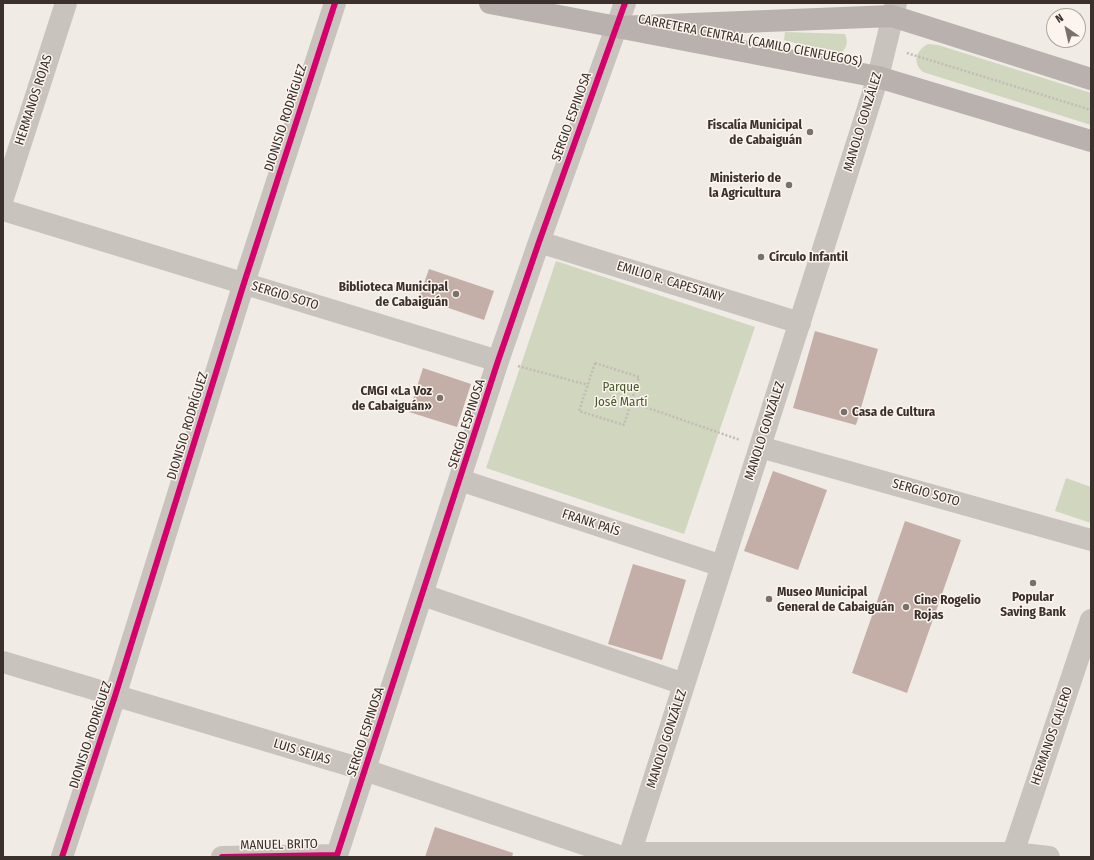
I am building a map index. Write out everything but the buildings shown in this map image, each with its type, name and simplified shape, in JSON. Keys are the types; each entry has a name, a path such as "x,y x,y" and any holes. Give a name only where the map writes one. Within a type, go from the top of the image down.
{"main road":[{"name":"CARRETERA CENTRAL (CAMILO CIENFUEGOS)","path":"490,3 878,77 1091,141"},
{"name":"CARRETERA CENTRAL (CAMILO CIENFUEGOS)","path":"617,27 894,10 1091,79"}],"street":[{"name":"HERMANOS ROJAS","path":"3,198 66,3"},
{"name":"DIONISIO RODRÍGUEZ","path":"62,857 115,696 244,283 335,3"},
{"name":"SERGIO ESPINOSA","path":"337,855 423,595 498,361 625,3"},
{"name":"MANOLO GONZÁLEZ","path":"627,856 684,684 878,77 894,10"},
{"name":"SERGIO SOTO","path":"3,210 498,361"},
{"name":"EMILIO R. CAPESTANY","path":"540,242 800,323"},
{"name":"SERGIO SOTO","path":"760,447 1091,540"},
{"name":"FRANK PAÍS","path":"460,480 722,566"},
{"path":"423,595 684,684"},
{"name":"HERMANOS CALERO","path":"1013,852 1091,620"},
{"name":"LUIS SEIJAS","path":"3,662 365,770 627,856 1013,852 1050,857"},
{"name":"MANUEL BRITO","path":"222,857 337,855"}],"path":[{"path":"885,46 1091,110"},
{"path":"498,361 588,385"},
{"path":"595,363 639,377 631,402 624,425 579,411 595,363"},
{"path":"631,402 760,447"}],"green space":[{"path":"785,32 845,34 847,43 845,49 838,55 784,40"},
{"path":"928,44 938,45 1091,93 1091,125 923,72 917,65 917,57 918,53"},
{"name":"Parque José Martí","path":"556,261 755,327 684,534 486,468"},
{"path":"1066,478 1091,487 1091,523 1055,511"}],"cycle path":[{"path":"62,857 115,696 244,283 335,3"},
{"path":"222,857 337,855 498,361 625,3"}],"place":[{"name":"Fiscalía Municipal de Cabaiguán","path":"810,132"},
{"name":"Ministerio de la Agricultura","path":"789,185"},
{"name":"Círculo Infantil","path":"761,257"},
{"name":"Biblioteca Municipal de Cabaiguán","path":"456,294"},
{"name":"CMGI «La Voz de Cabaiguán»","path":"440,398"},
{"name":"Casa de Cultura","path":"844,412"},
{"name":"Popular Saving Bank","path":"1033,583"},
{"name":"Museo Municipal General de Cabaiguán","path":"769,599"},
{"name":"Cine Rogelio Rojas","path":"906,607"}]}
